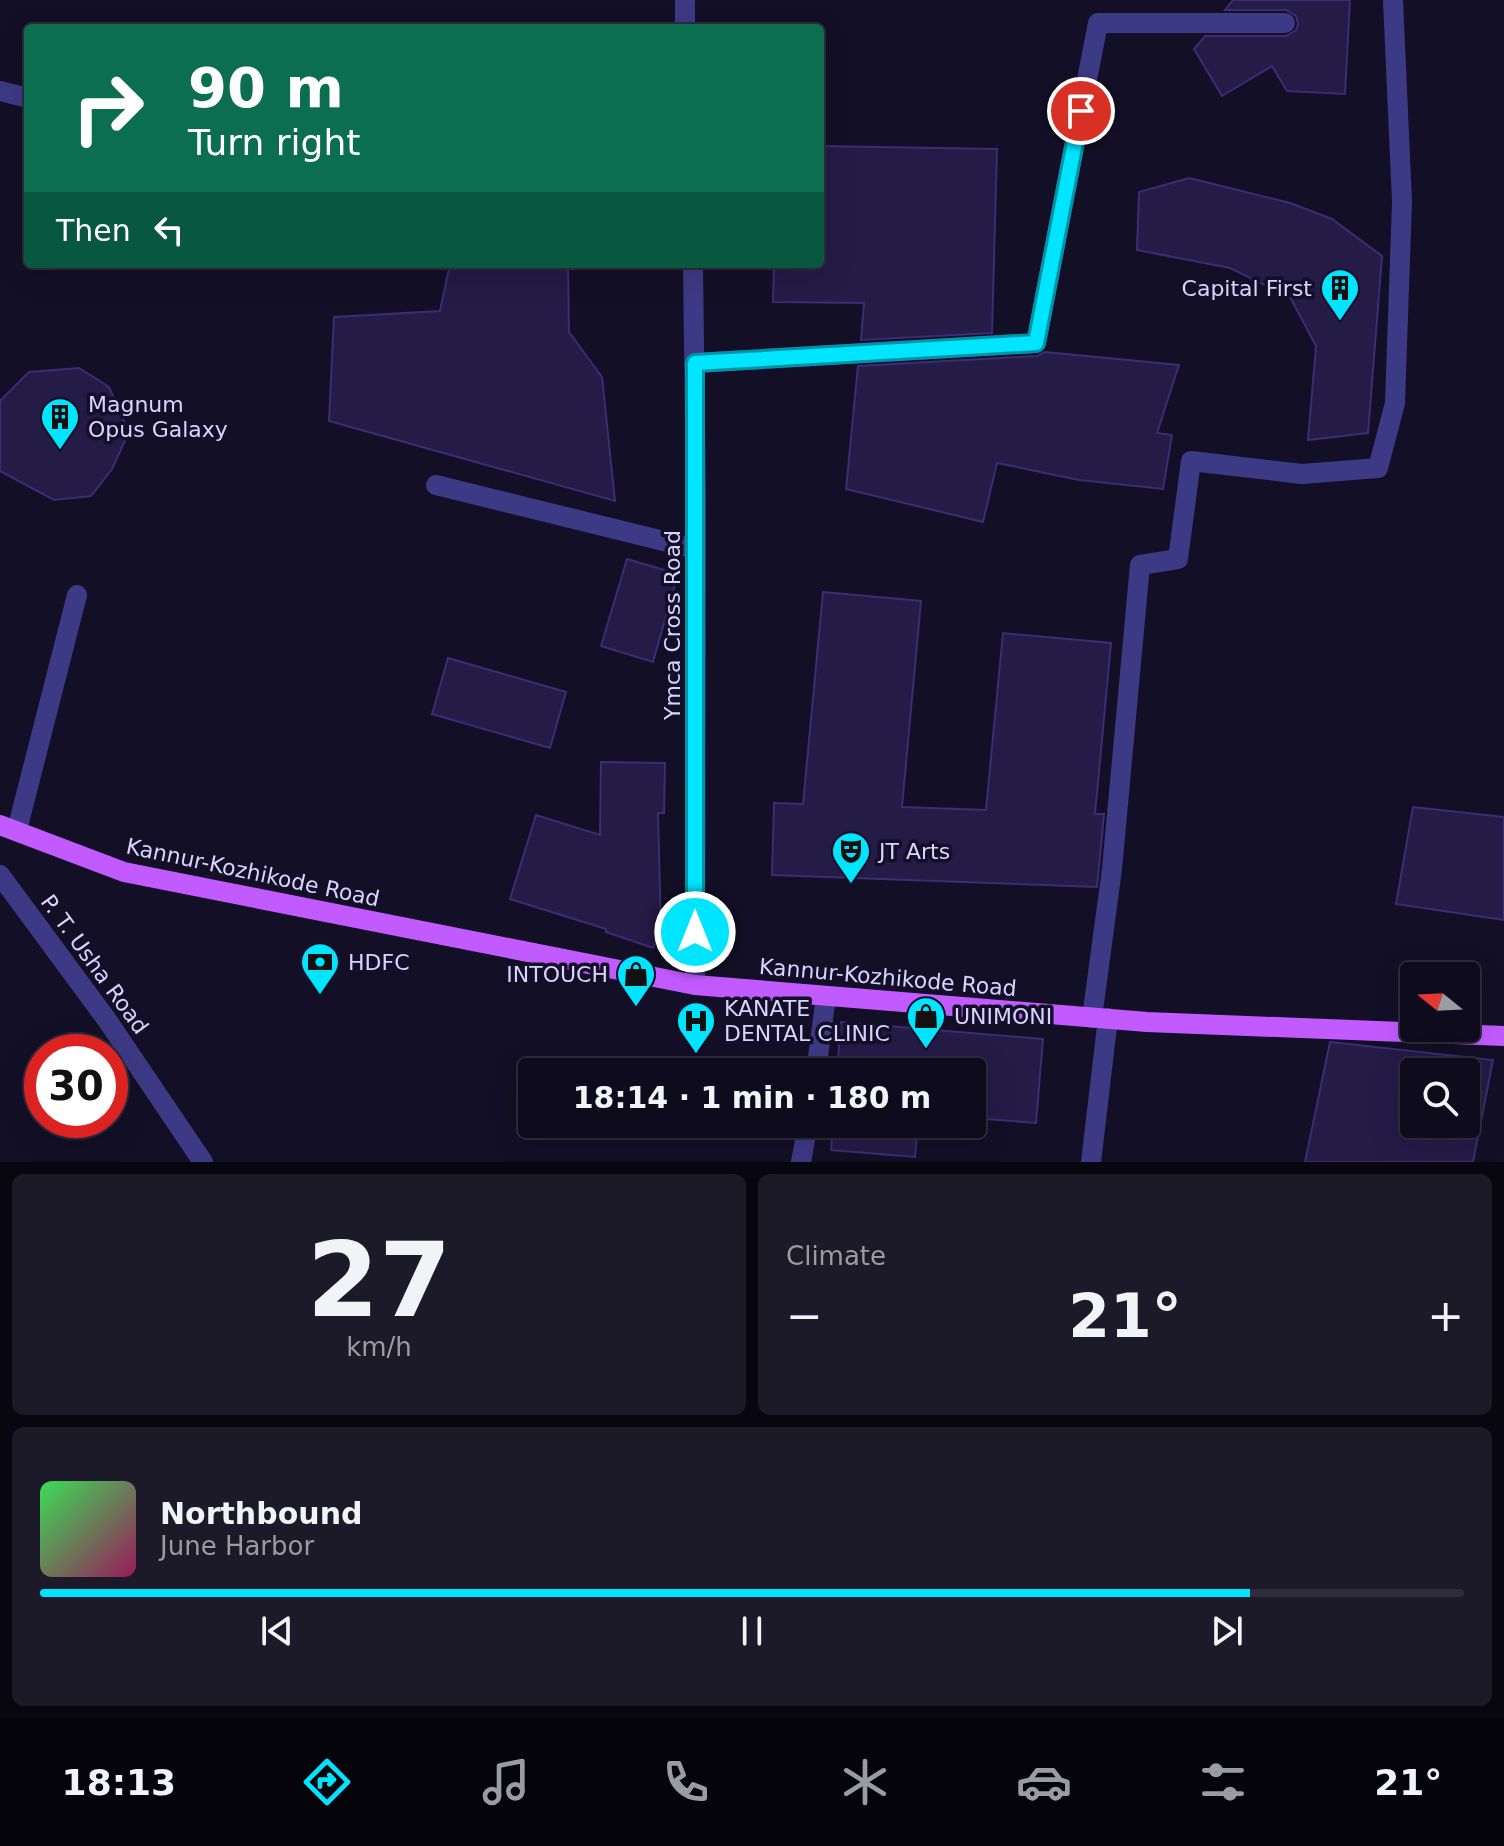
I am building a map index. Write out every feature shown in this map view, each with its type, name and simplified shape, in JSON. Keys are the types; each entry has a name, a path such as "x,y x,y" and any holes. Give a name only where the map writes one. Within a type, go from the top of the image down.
{"main road":[{"name":"Kannur-Kozhikode Road","path":"9,828 124,872 695,985 1100,1018 1504,1036"}],"street":[{"path":"685,0 685,24"},
{"path":"1091,1162 1112,869 1140,565 1178,559 1191,461 1302,474 1378,468 1395,403 1402,202 1393,0"},
{"path":"695,363 1036,343 1098,23 1285,23"},
{"path":"0,91 24,97"},
{"name":"Ymca Cross Road","path":"693,268 695,985"},
{"path":"436,485 696,549"},
{"path":"9,828 77,595"},
{"name":"P. T. Usha Road","path":"0,875 107,1020 203,1162"},
{"path":"818,1058 826,996"},
{"path":"801,1162 805,1138"}],"building":[{"path":"1233,0 1350,0 1345,94 1287,91 1272,66 1222,96 1194,49 1205,36 1286,36 1296,30 1298,24 1296,16 1286,10 1225,10"},
{"path":"824,146 997,149 992,333 861,340 864,303 773,302 774,268 824,268"},
{"name":"Capital First","path":"1189,178 1290,203 1332,219 1382,256 1368,433 1308,440 1316,346 1290,297 1230,268 1137,250 1139,192"},
{"path":"449,268 568,268 569,332 602,377 615,501 329,421 334,317 440,311"},
{"path":"1045,352 1179,365 1157,433 1172,435 1163,489 1079,480 997,463 983,522 846,489 858,366 1037,356"},
{"name":"Magnum Opus Galaxy","path":"79,368 109,387 129,432 112,469 91,496 54,500 0,471 0,401 29,372"},
{"path":"627,559 678,574 653,662 601,646"},
{"path":"823,592 921,601 902,807 986,810 1003,633 1111,643 1095,814 1104,814 1097,887 772,875 774,803 803,804"},
{"path":"448,658 566,692 550,748 432,714"},
{"path":"601,762 665,763 664,813 658,813 661,932 653,948 606,932 606,929 510,899 536,815 600,835"},
{"path":"1413,807 1504,817 1504,920 1396,904"},
{"path":"841,1022 1043,1039 1036,1123 986,1119 986,1058 838,1058"},
{"path":"1330,1042 1475,1058 1400,1058 1400,1138 1478,1138 1473,1162 1305,1162"},
{"path":"1480,1059 1493,1060 1480,1126"},
{"path":"832,1138 917,1138 915,1157 831,1150"}],"place":[{"name":"Capital First","path":"1340,322"},
{"name":"Magnum Opus Galaxy","path":"60,451"},
{"name":"JT Arts","path":"851,885"},
{"name":"HDFC","path":"320,996"},
{"name":"INTOUCH","path":"636,1008"},
{"name":"UNIMONI","path":"926,1050"},
{"name":"KANATE DENTAL CLINIC","path":"696,1055"}],"route":[{"path":"695,932 695,363 1036,343 1081,111"}]}
